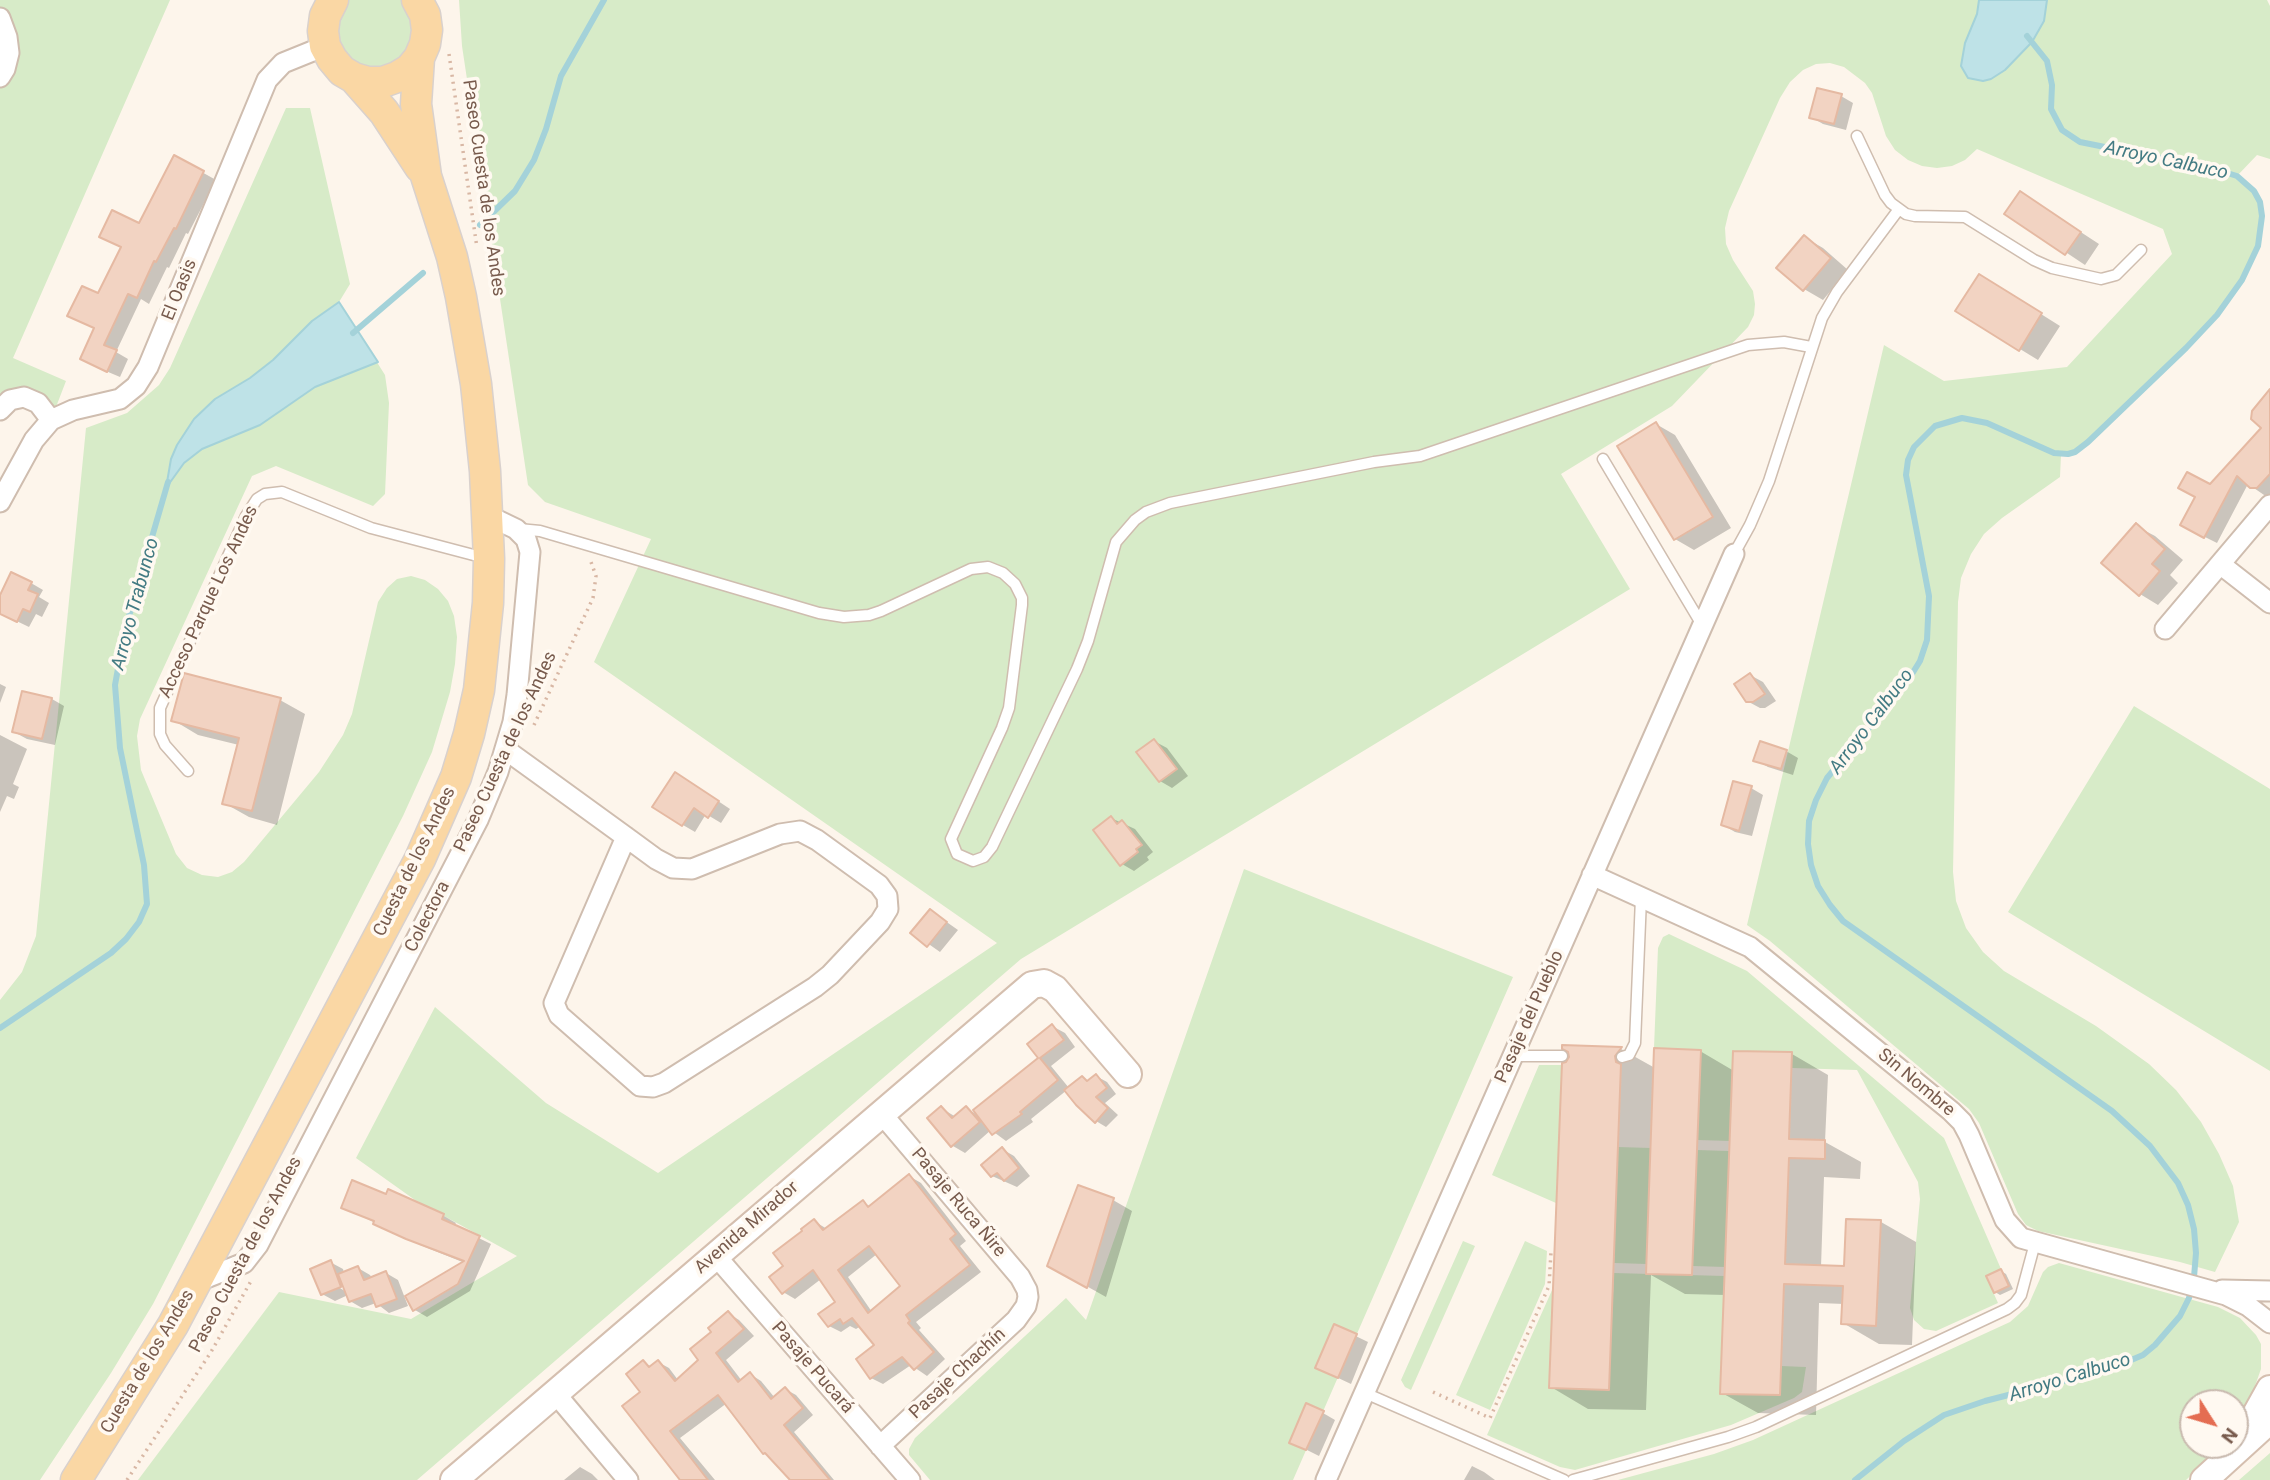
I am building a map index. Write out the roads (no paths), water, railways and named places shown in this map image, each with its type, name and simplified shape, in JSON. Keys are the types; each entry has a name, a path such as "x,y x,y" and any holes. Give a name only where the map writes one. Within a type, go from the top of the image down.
{"main road":[{"path":"325,46 325,16 333,0"},
{"name":"Cuesta de los Andes","path":"76,1480 145,1373 197,1282 420,859 452,788 469,734 485,646 489,559 487,515 476,384 466,319 452,257 426,176 416,103 419,58 427,30 425,15 418,1"},
{"name":"Cuesta de los Andes","path":"325,46 332,60 342,71 354,78 389,118 426,176"},
{"path":"354,78 369,82 397,78 419,58"}],"street":[{"path":"0,18 9,52 0,77"},
{"name":"El Oasis","path":"51,420 73,410 120,399 136,386 148,367 267,80 283,63 325,46"},
{"path":"0,410 10,400 24,397 38,403 51,420 34,440 0,502"},
{"path":"2165,629 2270,505"},
{"path":"487,515 516,529"},
{"name":"Colectora","path":"197,1282 244,1263 258,1245 512,754 530,552 526,539 516,529"},
{"name":"Pasaje del Pueblo","path":"1326,1480 1734,554"},
{"path":"2220,564 2270,603"},
{"path":"512,754 664,864 682,869 701,866 780,834 800,831 817,840 879,886 887,896 888,909 880,922 830,975 815,987 664,1083 653,1087 640,1086 559,1015 554,1003 626,837"},
{"name":"Sin Nombre","path":"1592,876 1733,938 1759,953 1957,1116 1969,1135 2009,1227 2021,1238 2210,1290 2240,1302 2270,1323"},
{"name":"Avenida Mirador","path":"454,1480 1025,988 1038,982 1044,983 1060,994 1128,1074"},
{"name":"Pasaje Ruca Ñire","path":"881,1112 1020,1277 1028,1297"},
{"name":"Pasaje Pucará","path":"715,1255 910,1480"},
{"name":"Sin Nombre","path":"2210,1290 2270,1291"},
{"name":"Pasaje Chachín","path":"880,1446 1016,1320 1026,1306 1028,1297"},
{"path":"2215,1470 2270,1389"},
{"path":"555,1393 628,1480"},
{"path":"2215,1470 2270,1420"}],"lane":[{"path":"1857,136 1881,188 1891,203 1915,216 1965,217 2034,260 2052,268 2101,279 2116,275 2141,250"},
{"path":"1734,554 1769,481 1822,318 1899,209"},
{"path":"516,529 534,530 819,613 844,617 881,611 979,567 995,569 1010,578 1019,591 1022,605 1009,708 1003,728 951,839 961,858 979,860 992,847 1077,669 1088,640 1115,542 1146,512 1158,506 1427,454 1748,345 1784,342 1811,347"},
{"path":"1603,459 1702,625"},
{"name":"Acceso Parque Los Andes","path":"188,771 165,745 160,734 160,708 246,516 257,499 265,494 282,492 371,528 489,559"},
{"path":"1622,1058 1629,1055 1635,1043 1641,897"},
{"path":"1513,1056 1562,1056"},
{"path":"1573,1480 1756,1427 2007,1309 2021,1295 2035,1243"},
{"path":"1364,1393 1564,1480"}],"water":[{"path":"1979,0 2047,0 2044,21 2032,42 2005,70 1983,81 1968,78 1961,66 1965,43 1977,14"},
{"path":"339,302 378,362 315,387 260,425 202,449 184,463 166,488 171,459 194,419 215,399 250,378 273,360 312,321"}],"waterway":[{"name":"Arroyo Trabunco","path":"480,225 515,191 534,160 561,76 604,0"},
{"name":"Arroyo Calbuco","path":"1855,1480 1904,1441 1944,1415 1985,1401 2110,1369 2143,1355 2180,1316 2189,1298 2194,1277 2196,1253 2188,1205 2178,1183 2150,1146 2112,1111 1843,921 1818,886 1808,844 1809,821 1827,778 1907,682 1920,661 1927,640 1929,596 1906,475 1908,460 1914,447 1935,426 1962,418 1987,423 2054,453 2075,452 2186,348 2217,315 2242,280 2258,246 2262,216 2260,202 2254,191 2237,176 2080,142 2062,130 2051,109 2052,85 2047,61 2027,36"},
{"name":"Arroyo Trabunco","path":"353,333 423,273"},
{"name":"Arroyo Trabunco","path":"0,1028 111,953 139,922 147,904 144,865 120,748 115,685 125,630 168,482"}]}
